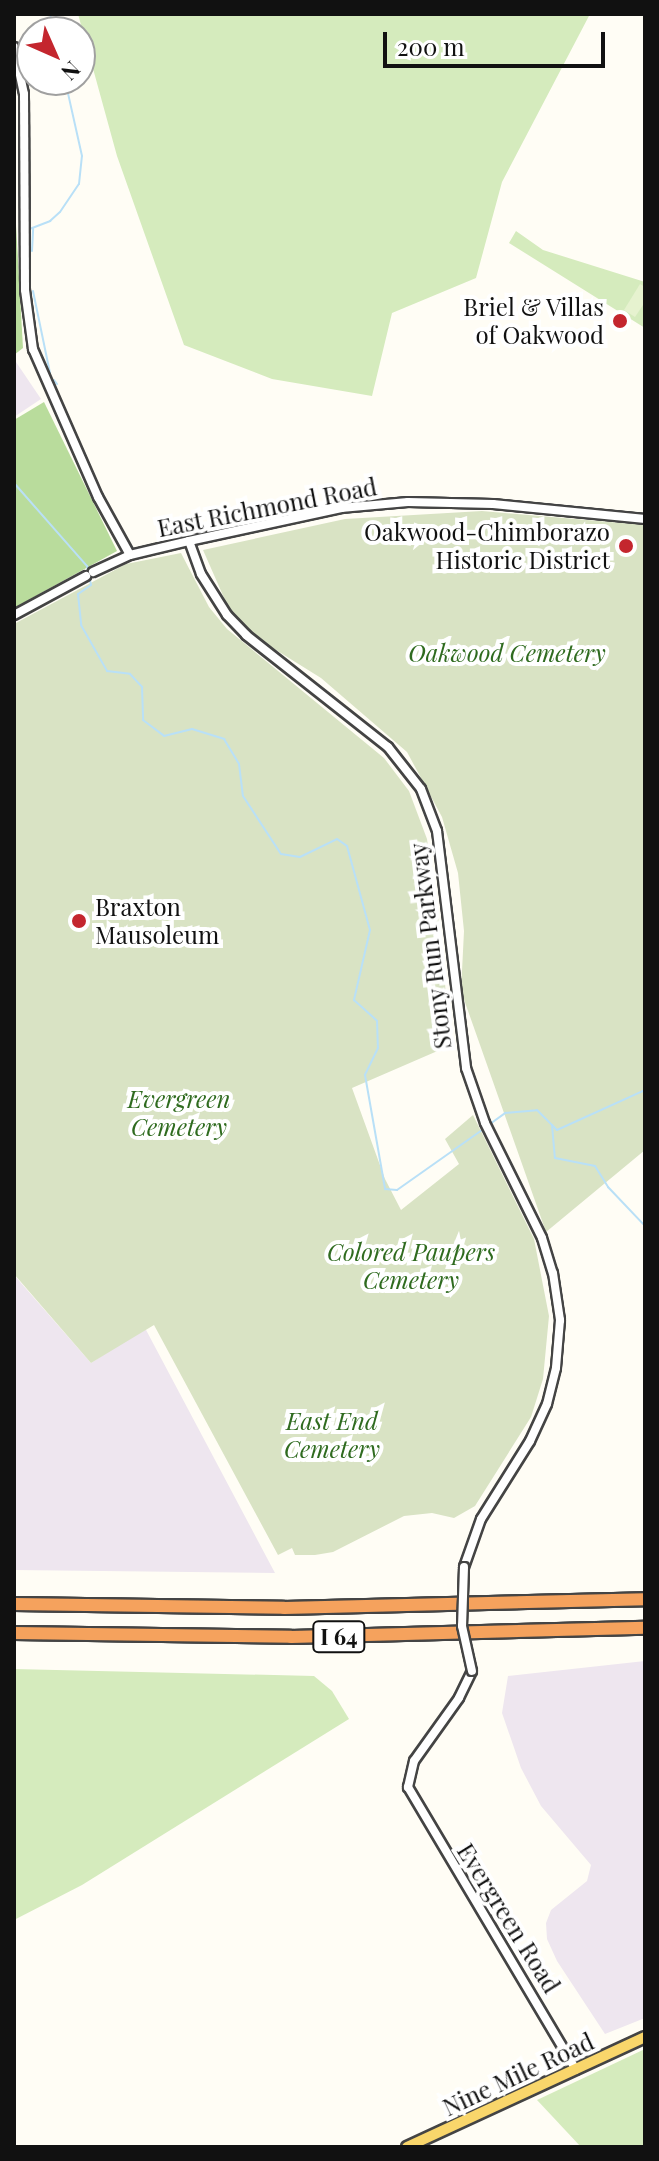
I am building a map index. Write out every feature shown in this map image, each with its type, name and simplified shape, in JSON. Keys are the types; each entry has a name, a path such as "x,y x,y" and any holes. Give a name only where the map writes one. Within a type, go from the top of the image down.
{"highway":[{"name":"I 64","path":"14,1604 374,1608 645,1599"},
{"name":"I 64","path":"14,1633 291,1637 645,1628"}],"main road":[{"name":"Nine Mile Road","path":"407,2147 645,2037"}],"street":[{"path":"14,47 24,94 26,312 37,364 98,497 130,555"},
{"name":"East Richmond Road","path":"14,615 130,555 341,508 408,502 493,504 645,519"},
{"name":"Stony Run Parkway","path":"189,541 211,593 236,625 388,747 421,789 437,831 444,873 460,1039 485,1123 542,1238 553,1273 560,1320 552,1385 530,1441 474,1534 464,1567 462,1626 472,1671 459,1698 414,1761 408,1787"},
{"name":"Evergreen Road","path":"408,1787 576,2070"}],"shaded area":[{"path":"14,359 41,399 14,417"},
{"path":"14,1275 91,1363 145,1328 275,1573 14,1570"},
{"path":"645,1661 645,2018 605,2034 557,1961 547,1939 546,1923 551,1910 587,1881 591,1865 541,1806 521,1768 502,1713 508,1676"}],"green space":[{"path":"590,14 502,182 476,278 392,313 372,396 272,379 184,345 117,156 96,80 96,16 79,16"},
{"path":"14,189 23,348 14,355"},
{"path":"516,231 543,250 645,282 645,328 509,243"},
{"path":"640,284 645,287 645,302 635,317 624,310"},
{"path":"44,402 117,551 14,608 14,420"},
{"name":"Oakwood Cemetery","path":"482,511 645,525 645,1150 546,1232 461,991 464,931 458,873 442,817 407,752 321,678 236,625 203,550 345,519"},
{"path":"181,553 209,607 227,629 384,758 409,791 427,839 443,951 449,1046 352,1088 385,1179 401,1210 459,1164 445,1139 473,1115 534,1239 549,1316 543,1379 531,1417 475,1506 454,1518 432,1513 404,1516 333,1552 315,1555 295,1555 292,1548 278,1555 154,1325 91,1363 14,1274 14,624 126,564"},
{"path":"14,1669 314,1676 332,1691 349,1719 82,1885 14,1920"},
{"path":"645,2049 645,2147 581,2147 537,2100"}],"waterway":[{"path":"27,230 50,221 79,184 82,156 69,96"},
{"path":"32,251 33,229"},
{"path":"33,291 50,373"},
{"path":"54,380 57,384"},
{"path":"14,483 87,566 91,585 78,594 81,625 107,671 130,674 142,687 143,720 164,736 192,729 224,739 239,764 243,796 281,854 300,857 337,839 347,846 370,930 354,1000 377,1021 378,1048 365,1075 385,1189 397,1190 485,1128"},
{"path":"552,1125 557,1130 645,1090"},
{"path":"490,1124 505,1113 537,1110 552,1125 555,1158 595,1166 608,1187 645,1226"}],"place":[{"name":"Briel & Villas of Oakwood","path":"620,321"},
{"name":"Oakwood-Chimborazo Historic District","path":"626,546"},
{"name":"Braxton Mausoleum","path":"79,921"}],"park label":[{"name":"Evergreen Cemetery","path":"179,1113"},
{"name":"Colored Paupers Cemetery","path":"411,1266"},
{"name":"East End Cemetery","path":"332,1435"}]}
